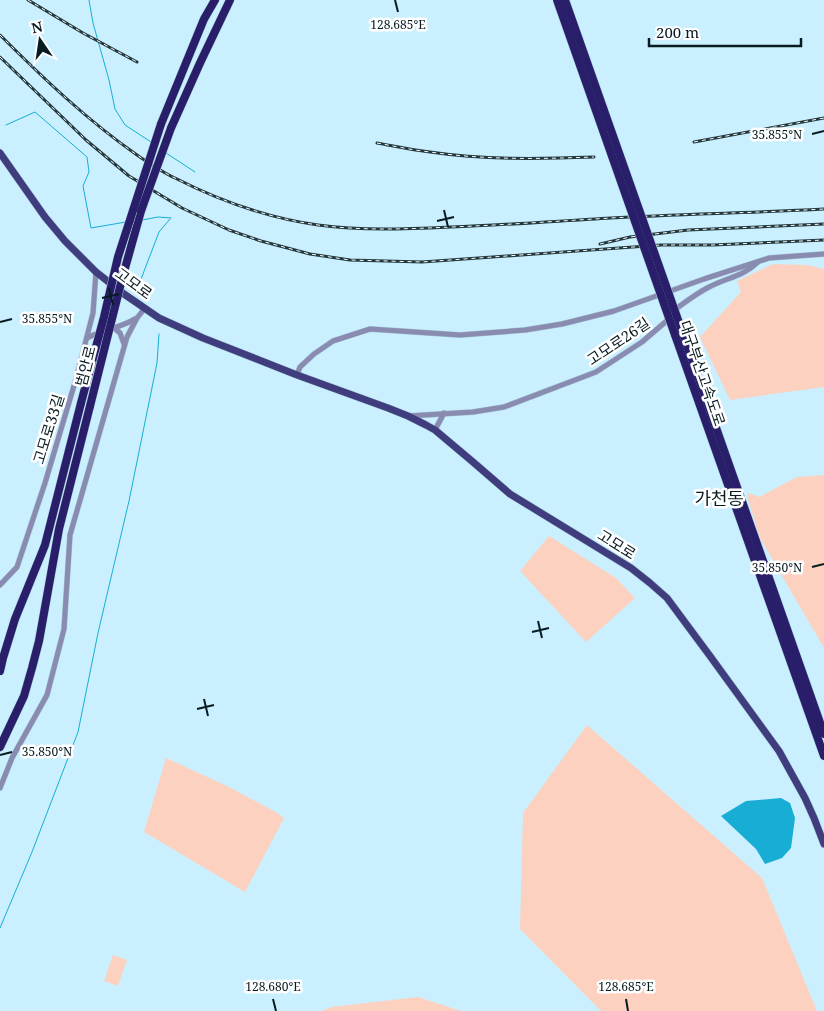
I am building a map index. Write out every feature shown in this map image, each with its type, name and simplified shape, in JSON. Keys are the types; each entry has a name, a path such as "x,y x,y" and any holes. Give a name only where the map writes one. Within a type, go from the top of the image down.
{"highway":[{"name":"범안로","path":"0,672 15,619 45,544 118,257 161,124 204,20 215,0"},
{"name":"범안로","path":"0,747 24,696 32,668 39,641 59,529 108,332 141,211 171,128 230,0"},
{"name":"대구부산고속도로","path":"557,0 679,335"},
{"name":"대구부산고속도로","path":"565,0 718,446 824,734"},
{"name":"대구부산고속도로","path":"741,509 824,756"}],"main road":[{"name":"고모로","path":"0,153 45,217 65,241 96,272 159,318 202,338 408,416 435,430 510,494 631,568 667,598 779,751 805,798 824,844"}],"street":[{"path":"298,375 300,367 314,354 333,342 370,329 460,335 525,330 562,324 614,310 769,258 824,254"},
{"name":"고모로26길","path":"408,416 473,412 504,407 596,372 642,342 670,319 672,312 683,304 709,287 751,269 758,261"},
{"name":"고모로33길","path":"0,585 16,567 59,436 95,304 96,272"},
{"path":"0,788 12,758 47,695 64,629 70,536 124,345 129,331 145,308"},
{"path":"87,338 137,318"},
{"path":"113,328 120,333 124,345"},
{"path":"435,430 444,413"}],"shaded area":[{"path":"773,264 807,265 824,269 824,387 730,400 700,337 741,292 737,281"},
{"path":"824,475 824,648 760,538 747,496 749,493 759,497 797,477"},
{"path":"549,536 616,578 635,598 586,642 520,571"},
{"path":"587,725 762,878 817,1011 601,1011 520,929 523,813"},
{"path":"166,758 229,787 284,818 245,892 144,832"},
{"path":"113,955 127,960 118,986 104,981"},
{"path":"418,997 461,1011 322,1011 331,1007"}],"water":[{"path":"781,798 790,803 795,818 791,848 782,858 765,864 756,849 721,816 746,801"}],"waterway":[{"path":"89,0 115,109 125,125 151,142"},
{"path":"6,125 35,112 87,157 89,172 83,186 91,228 126,222"},
{"path":"166,153 195,172"},
{"path":"142,220 158,217 171,218"},
{"path":"138,287 159,232 170,219"},
{"path":"0,928 32,852 78,732 98,633 129,501 157,363 159,334"}],"railway":[{"path":"28,0 137,62"},
{"path":"0,35 83,113 119,142 170,176 245,208 299,222 351,228 401,229 824,209"},
{"path":"0,57 86,140 129,176 182,208 229,230 310,254 350,260 422,262 661,245 713,245 824,240"},
{"path":"694,142 824,118"},
{"path":"377,143 450,155 491,158 594,157"},
{"path":"600,244 630,237 688,230 824,224"}],"district":[{"name":"가천동","path":"719,498"}]}
